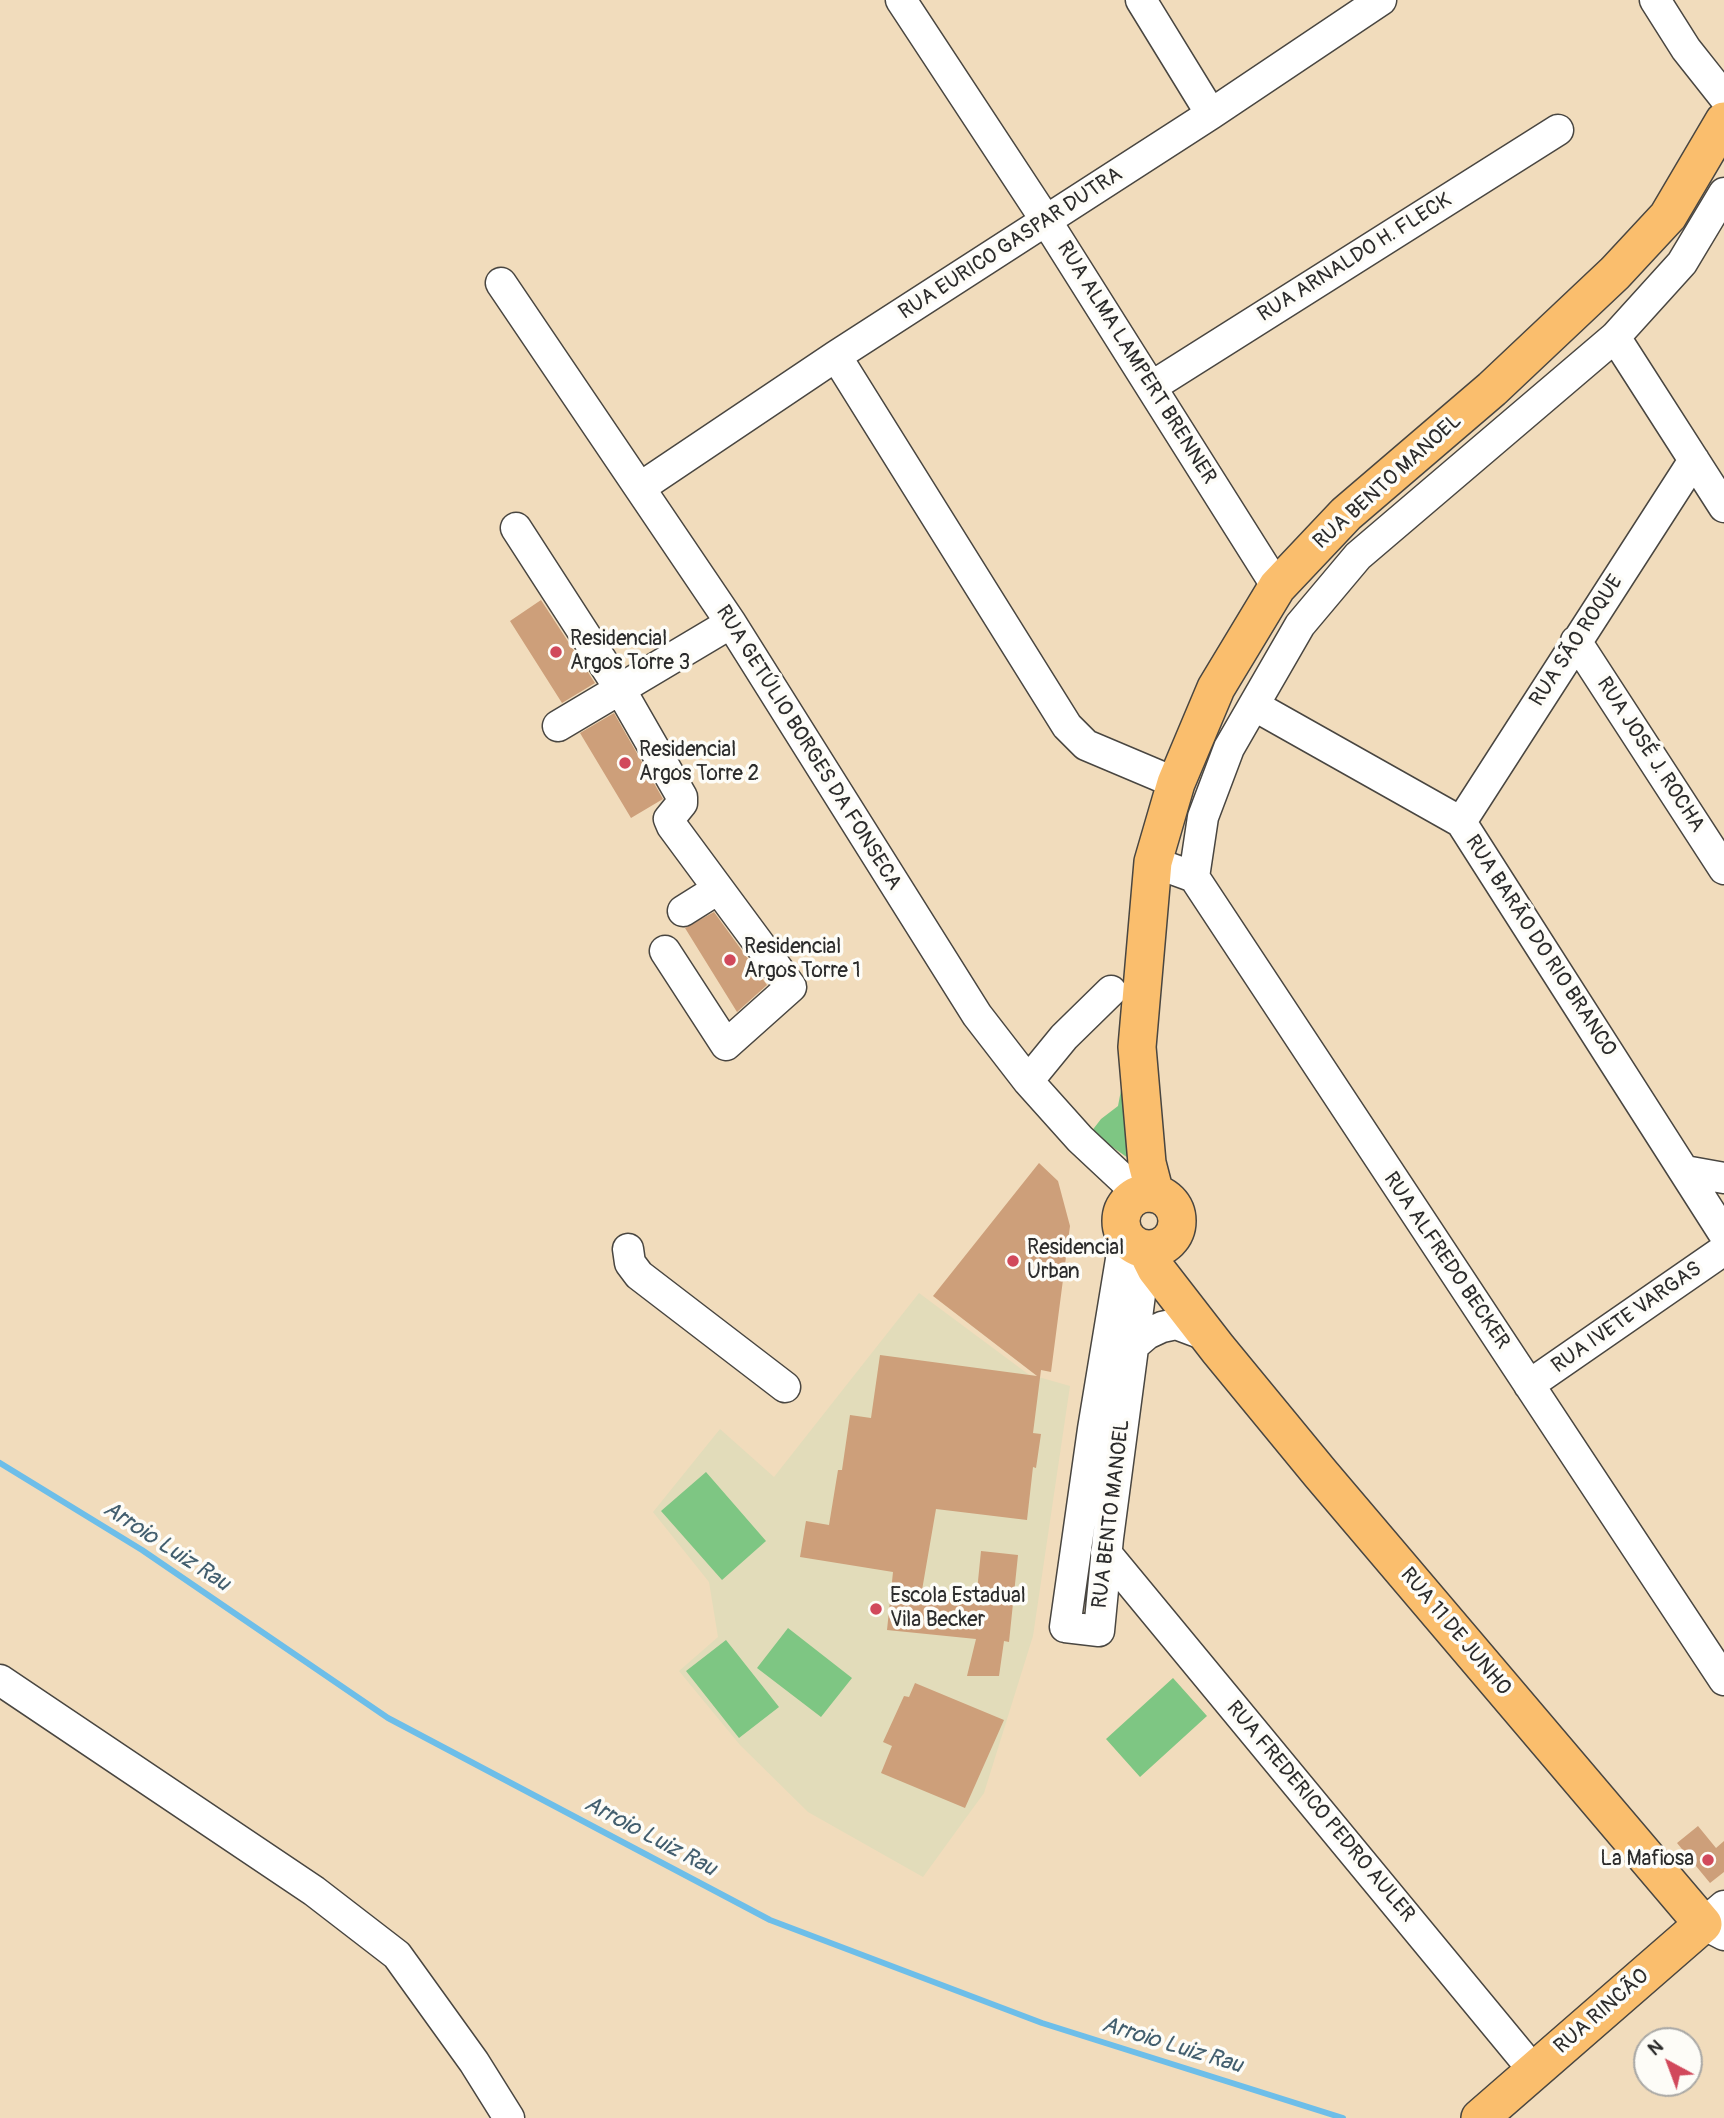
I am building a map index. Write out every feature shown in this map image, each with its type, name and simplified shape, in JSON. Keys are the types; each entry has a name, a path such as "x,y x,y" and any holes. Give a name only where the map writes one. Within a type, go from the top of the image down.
{"main road":[{"name":"RUA BENTO MANOEL","path":"1146,1195 1147,1163 1137,1047 1153,862 1176,783 1216,688 1277,587 1346,514 1492,389 1615,273 1668,216 1724,121"},
{"path":"1146,1195 1164,1197 1176,1212 1176,1230 1146,1242 1121,1217 1124,1209 1146,1195"},
{"name":"RUA 11 DE JUNHO","path":"1146,1242 1156,1269 1320,1473 1717,1922"},
{"name":"RUA RINCÃO","path":"1480,2118 1717,1922"}],"street":[{"name":"RUA ALMA LAMPERT BRENNER","path":"901,0 1047,222 1277,587"},
{"path":"1140,0 1212,114"},
{"name":"RUA EURICO GASPAR DUTRA","path":"641,486 836,355 1212,114 1381,0"},
{"path":"1655,0 1686,50 1724,97"},
{"name":"RUA ARNALDO H. FLECK","path":"1151,387 1558,130"},
{"path":"1153,862 1194,877 1203,817 1229,748 1300,625 1358,556 1615,337 1682,263 1724,192"},
{"name":"RUA GETÚLIO BORGES DA FONSECA","path":"501,283 641,486 731,623 963,992 1028,1081 1080,1139 1126,1182 1146,1195"},
{"path":"1615,337 1724,507"},
{"path":"836,355 1067,726 1086,745 1176,783"},
{"name":"RUA SÃO ROQUE","path":"1461,822 1694,460"},
{"path":"516,528 620,689 682,797 682,803 669,819 791,987 726,1045 664,951"},
{"path":"558,726 731,623"},
{"name":"RUA JOSÉ J. ROCHA","path":"1576,640 1724,869"},
{"path":"1243,643 1255,706"},
{"name":"RUA BARÃO DO RIO BRANCO","path":"1255,706 1461,822 1724,1234"},
{"name":"RUA ALFREDO BECKER","path":"1194,877 1724,1680"},
{"path":"684,911 718,888"},
{"path":"1028,1081 1064,1037 1111,991"},
{"path":"1685,1171 1724,1178"},
{"name":"RUA BENTO MANOEL","path":"1146,1242 1106,1553 1099,1631 1065,1628 1093,1429 1146,1242"},
{"path":"628,1248 631,1263 639,1275 785,1387"},
{"name":"RUA IVETE VARGAS","path":"1529,1385 1724,1250"},
{"path":"1133,1346 1162,1326 1177,1324 1202,1328"},
{"name":"RUA FREDERICO PEDRO AULER","path":"1106,1553 1534,2071"},
{"path":"0,1680 314,1891 397,1955 474,2062 509,2118"}],"shaded area":[{"name":"Escola Estadual Vila Becker","path":"919,1293 1028,1374 1070,1386 1033,1636 984,1793 923,1877 808,1812 740,1745 679,1671 718,1637 709,1582 653,1512 720,1429 774,1477"}],"green space":[{"path":"1125,1069 1138,1165 1091,1132 1101,1119 1118,1106"},
{"path":"706,1472 766,1541 722,1580 661,1511"},
{"path":"788,1628 852,1678 821,1717 757,1668"},
{"path":"726,1640 779,1707 739,1738 686,1671"},
{"path":"1173,1678 1207,1716 1140,1777 1106,1739"}],"building":[{"name":"Residencial Argos Torre 3","path":"541,600 595,683 562,703 510,621"},
{"name":"Residencial Argos Torre 2","path":"614,713 663,799 631,818 580,733"},
{"name":"Residencial Argos Torre 1","path":"714,912 767,985 737,1012 685,928"},
{"path":"1039,1163 1058,1181 1070,1226 1051,1372 1041,1370 1033,1433 1041,1434 1036,1468 1033,1467 1027,1520 936,1509 921,1596 976,1601 981,1551 1018,1555 1009,1642 1004,1641 999,1676 967,1676 976,1639 887,1630 893,1572 800,1557 806,1521 829,1525 838,1470 842,1470 850,1415 871,1418 880,1355 1037,1376 933,1296"},
{"path":"915,1683 1004,1720 965,1808 881,1773 892,1746 883,1742 904,1696 909,1697"},
{"name":"La Mafiosa","path":"1698,1826 1716,1848 1724,1841 1724,1872 1710,1883 1677,1843"}],"waterway":[{"name":"Arroio Luiz Rau","path":"0,1463 142,1550 388,1718 770,1920 1042,2023 1343,2118"}],"place":[{"name":"Residencial Argos Torre 3","path":"556,652"},
{"name":"Residencial Argos Torre 2","path":"625,763"},
{"name":"Residencial Argos Torre 1","path":"730,960"},
{"name":"Residencial Urban","path":"1013,1261"},
{"name":"Escola Estadual Vila Becker","path":"876,1609"},
{"name":"La Mafiosa","path":"1708,1860"}]}
